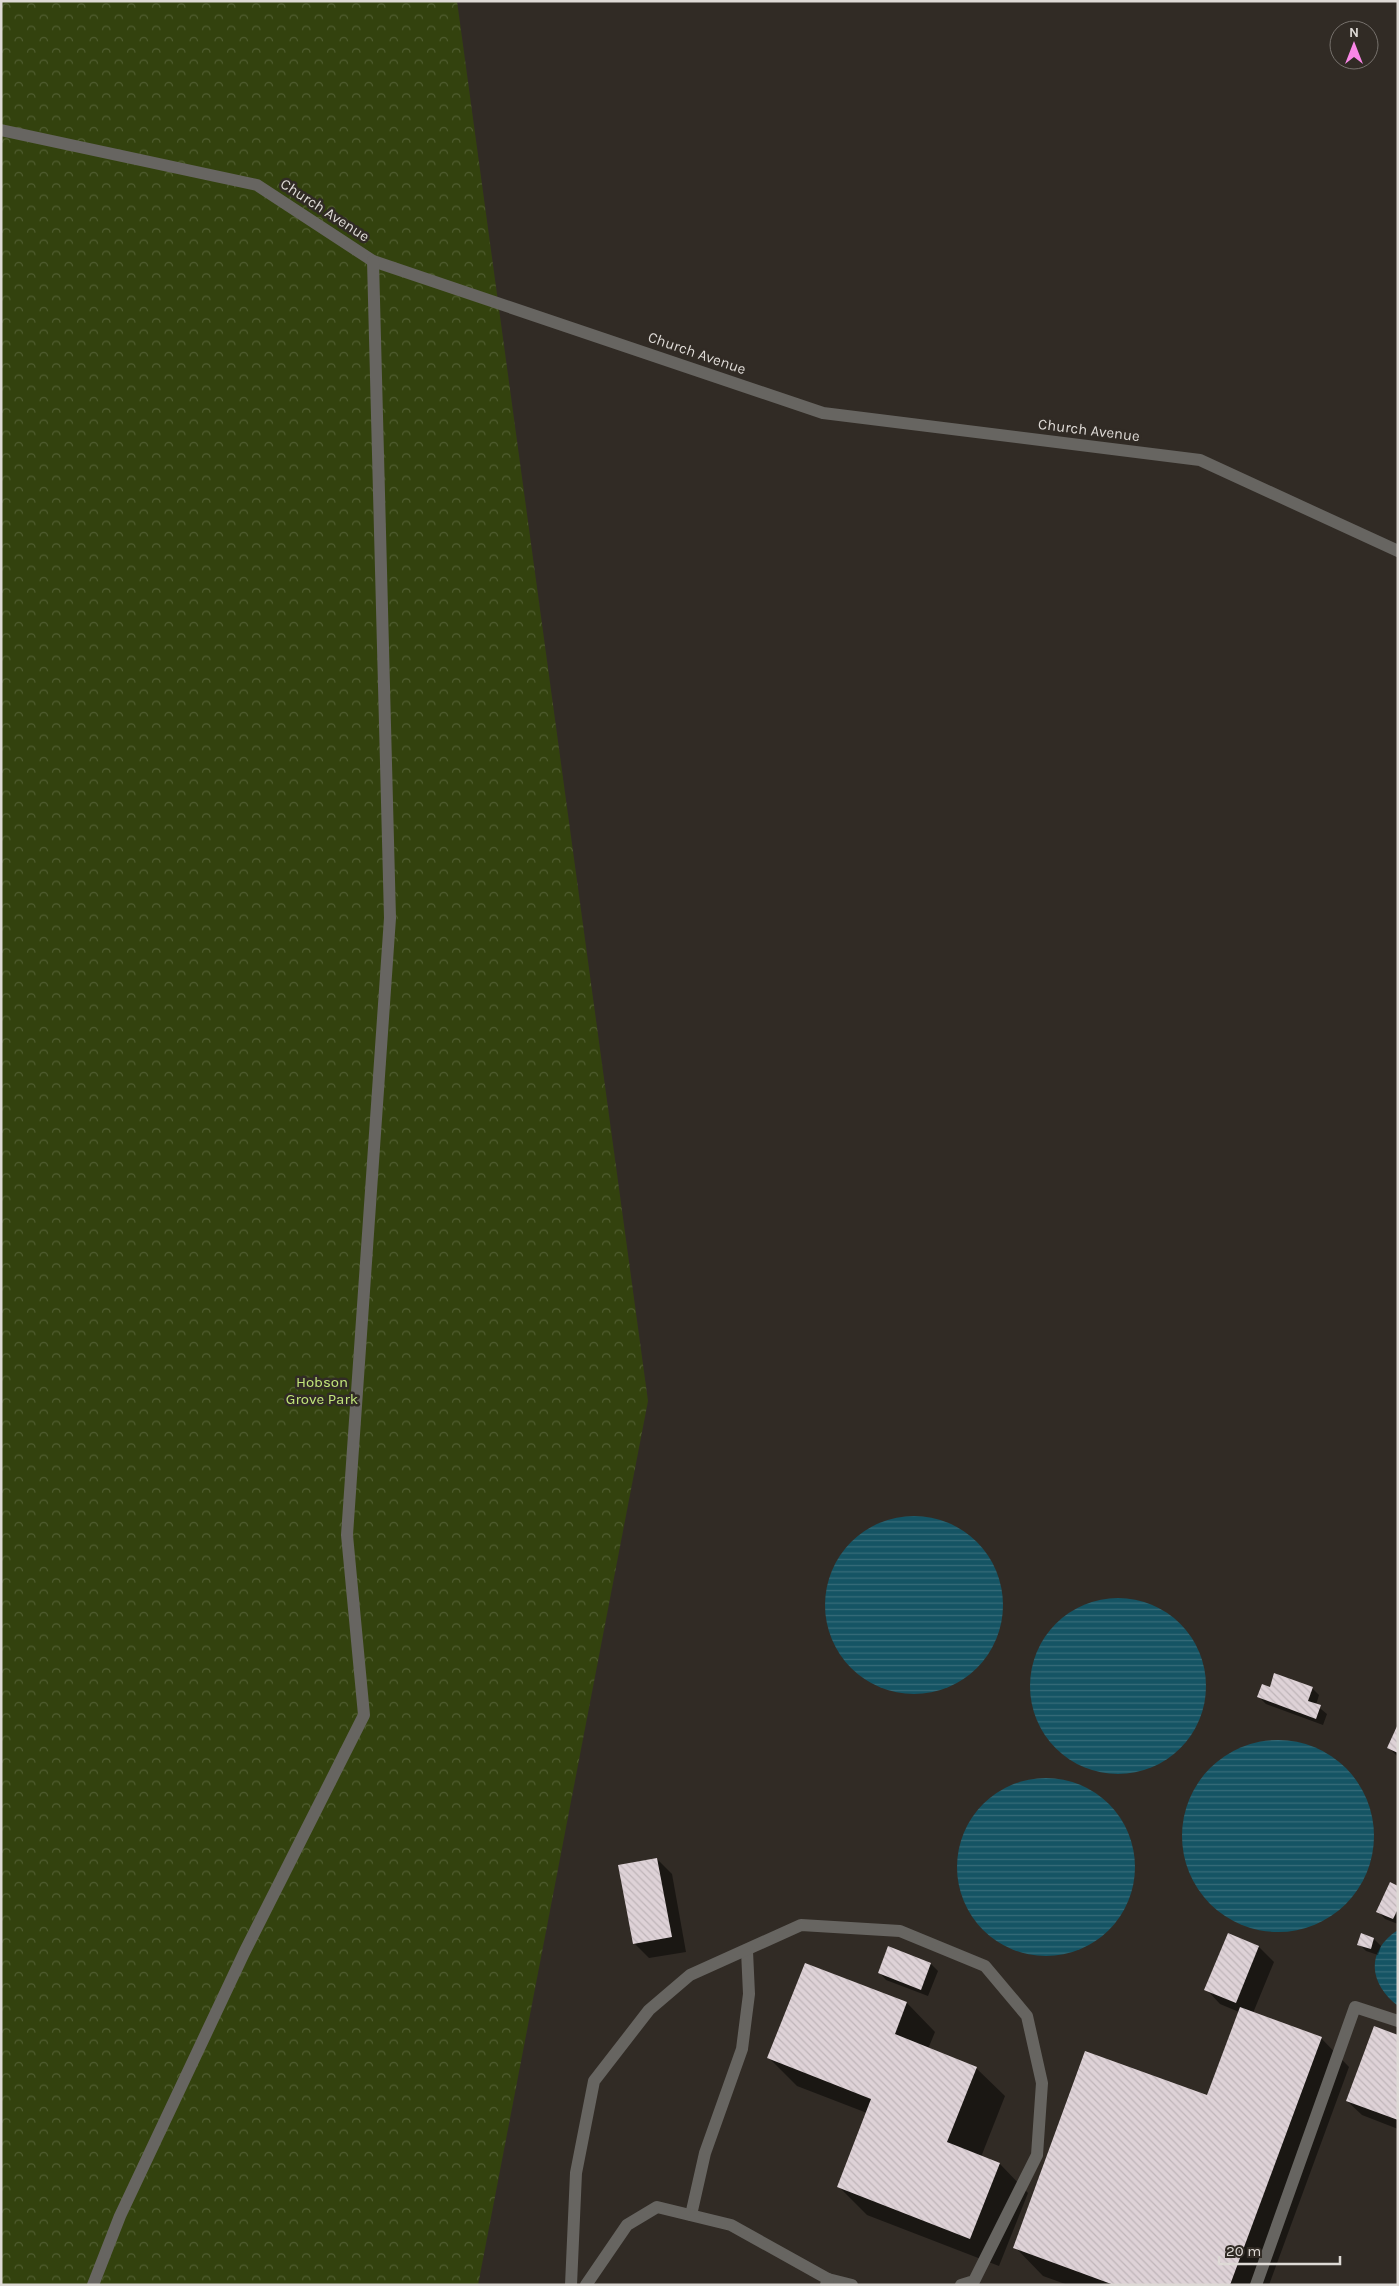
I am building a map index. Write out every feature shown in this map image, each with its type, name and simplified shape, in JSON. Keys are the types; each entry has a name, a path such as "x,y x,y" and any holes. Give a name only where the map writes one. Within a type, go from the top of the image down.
{"street":[{"name":"Church Avenue","path":"1,130 257,185 373,261 823,413 1200,460 1398,551"},
{"path":"93,2285 120,2216 244,1953 364,1715 346,1535 390,918 373,261"},
{"path":"571,2285 576,2173 594,2081 649,2010 690,1975 746,1951 801,1924 900,1931 985,1966 1027,2016 1042,2083 1037,2155 972,2284"},
{"path":"691,2216 705,2153 742,2048 749,1994 746,1951"},
{"path":"1256,2285 1355,2007 1398,2021"},
{"path":"586,2285 627,2225 657,2207 732,2225 827,2282 852,2285"}],"green space":[{"name":"Hobson Grove Park","path":"1,1 457,1 648,1401 478,2285 1,2285"}],"water":[{"path":"914,1516 948,1523 963,1531 977,1542 988,1556 996,1571 1003,1605 996,1639 988,1654 977,1668 963,1679 948,1687 914,1694 880,1687 865,1679 851,1668 840,1654 832,1639 825,1605 832,1571 840,1556 851,1542 865,1531 880,1523"},
{"path":"1109,1598 1127,1598 1152,1604 1167,1612 1181,1623 1192,1637 1200,1652 1205,1669 1205,1703 1200,1720 1192,1735 1181,1749 1167,1760 1144,1771 1127,1774 1109,1774 1084,1768 1069,1760 1055,1749 1044,1735 1033,1712 1030,1695 1030,1677 1036,1652 1044,1637 1055,1623 1069,1612 1092,1601"},
{"path":"1287,1740 1297,1741 1323,1751 1339,1761 1353,1775 1367,1799 1373,1817 1373,1855 1367,1873 1353,1897 1339,1911 1315,1925 1297,1931 1269,1932 1259,1931 1233,1921 1217,1911 1203,1897 1189,1873 1183,1855 1182,1827 1183,1817 1193,1791 1203,1775 1217,1761 1241,1747 1259,1741"},
{"path":"1037,1778 1055,1778 1088,1788 1109,1804 1125,1825 1131,1841 1135,1867 1131,1893 1125,1909 1109,1930 1088,1946 1072,1952 1055,1956 1037,1956 1004,1946 977,1923 967,1909 961,1893 957,1876 957,1858 967,1825 990,1798 1004,1788 1020,1782"},
{"path":"1398,1930 1398,2006 1381,1988 1375,1968 1376,1957 1380,1948 1387,1938"}],"building":[{"path":"1274,1673 1313,1687 1308,1701 1321,1705 1316,1719 1257,1697 1262,1684 1270,1687"},
{"path":"1398,1724 1398,1753 1387,1748"},
{"path":"657,1858 672,1937 633,1944 618,1865"},
{"path":"1390,1882 1398,1886 1398,1909 1393,1919 1376,1912"},
{"path":"1228,1933 1259,1946 1236,2003 1204,1990"},
{"path":"1361,1933 1374,1938 1371,1949 1357,1945"},
{"path":"888,1946 931,1963 921,1990 878,1973"},
{"path":"805,1963 907,2002 895,2034 977,2067 947,2142 1000,2163 970,2239 837,2187 871,2099 767,2058"},
{"path":"1240,2007 1322,2037 1230,2285 1114,2285 1013,2248 1085,2051 1207,2095"},
{"path":"1374,2026 1398,2035 1398,2120 1346,2101"}]}
